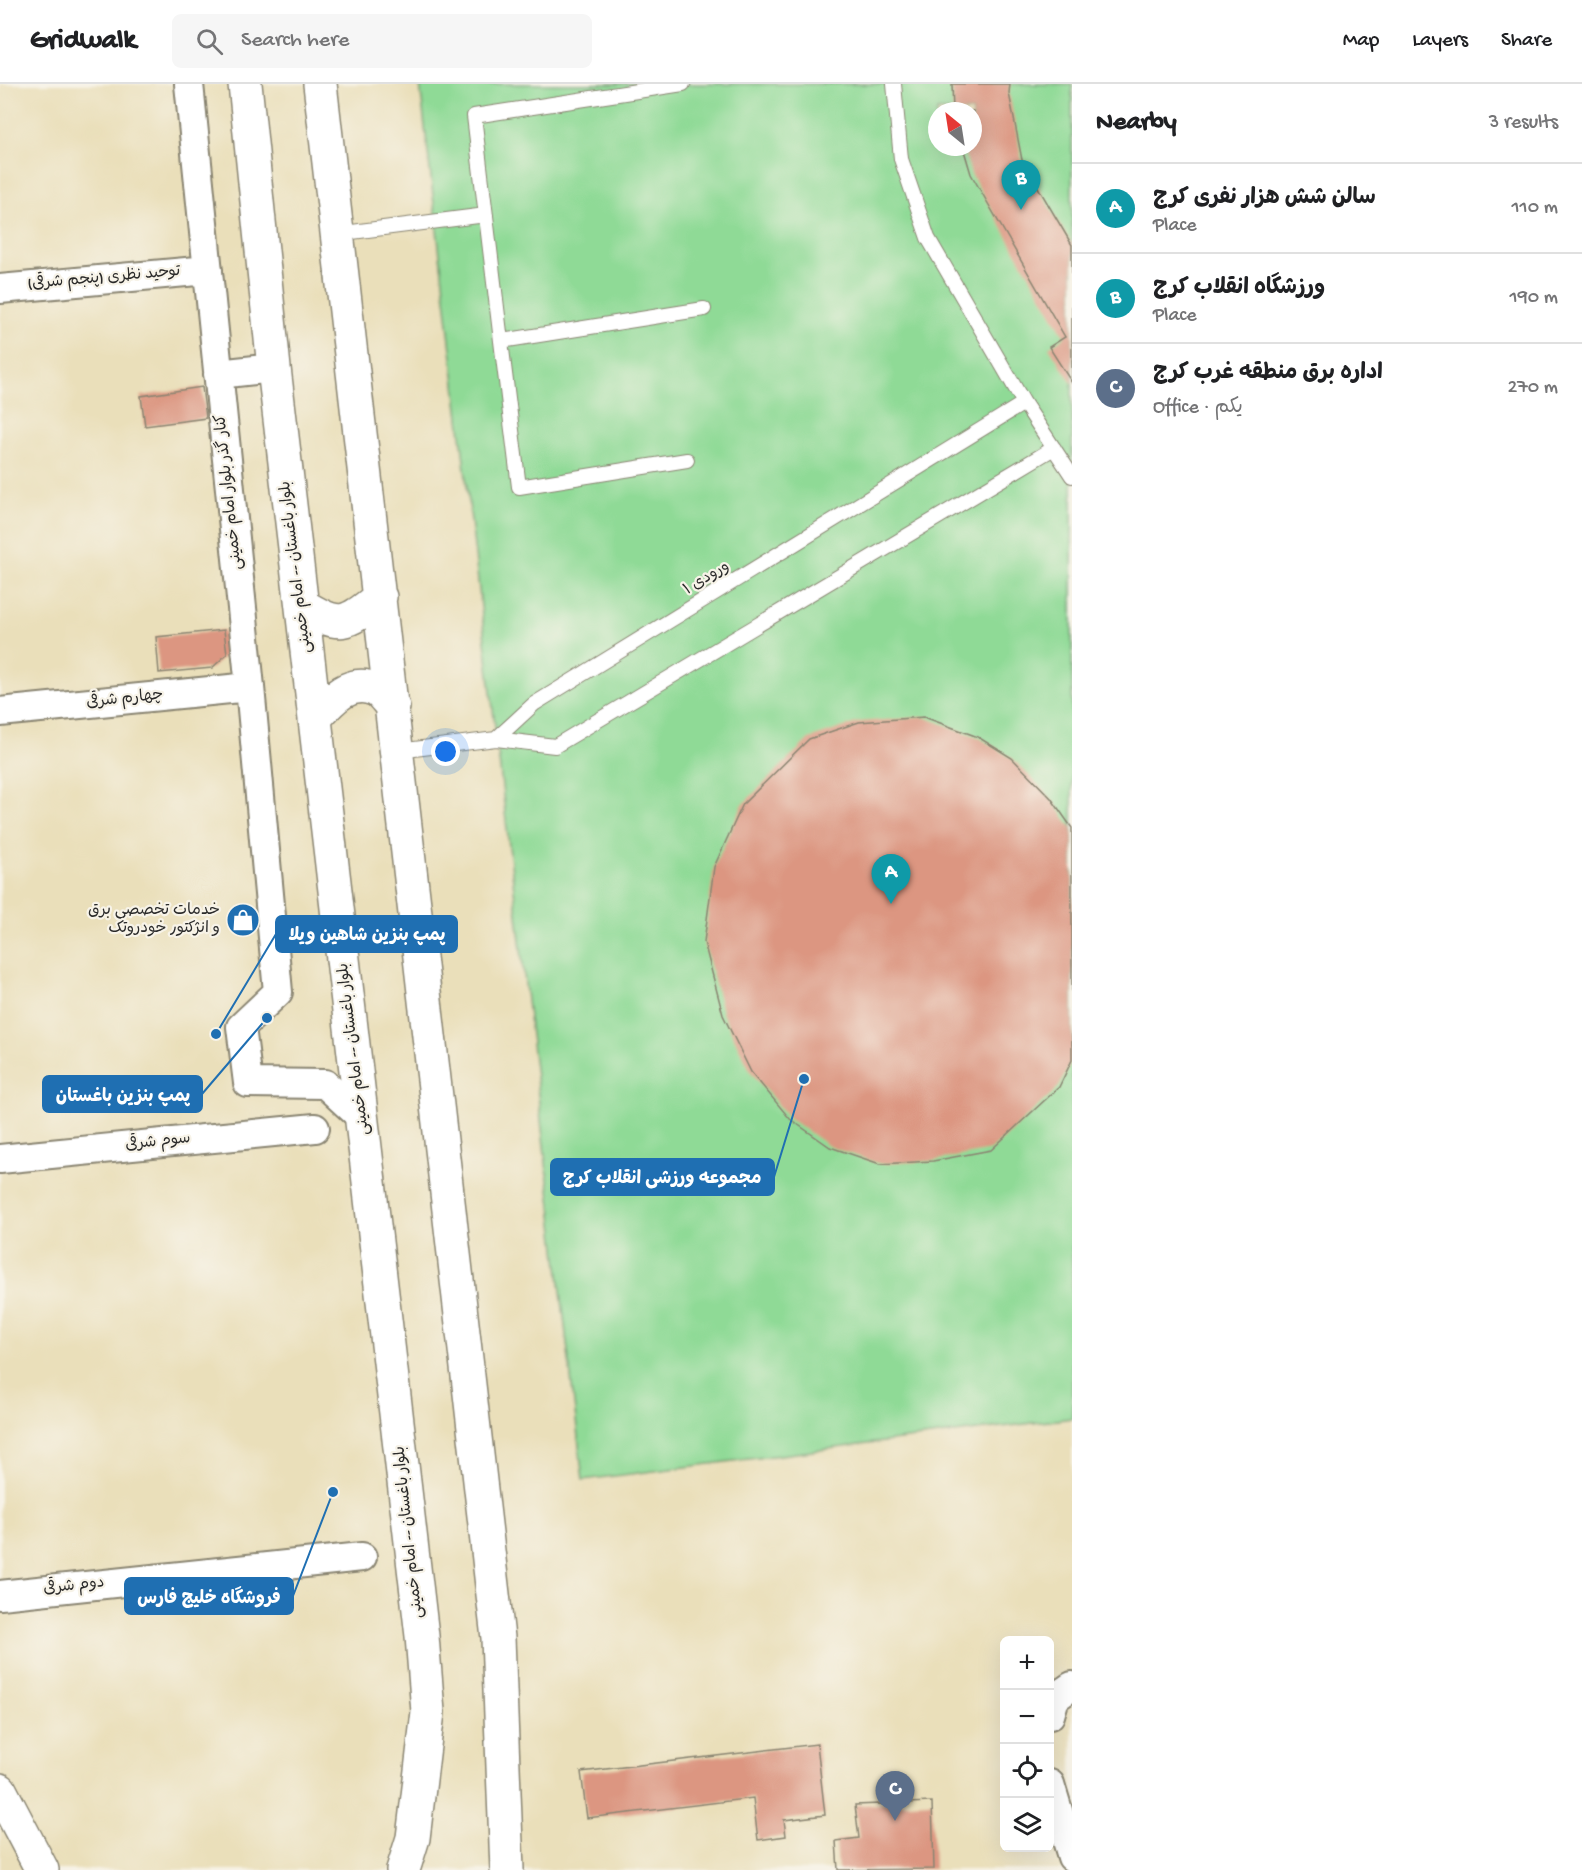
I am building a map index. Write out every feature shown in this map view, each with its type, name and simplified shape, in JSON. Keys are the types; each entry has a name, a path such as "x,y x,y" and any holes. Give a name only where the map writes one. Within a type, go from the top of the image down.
{"main road":[{"name":"بلوار باغستان -- امام خمینی","path":"245,84 274,368 363,1119 428,1712 413,1838 403,1870"},
{"path":"320,84 498,1638 507,1870"},
{"path":"302,605 328,621 342,621 357,616 380,597"},
{"path":"315,718 338,693 354,688 376,690 393,707"},
{"path":"0,1790 42,1870"}],"street":[{"name":"کنار گذر بلوار امام خمینی","path":"189,84 250,687 278,992 241,1027 248,1083 325,1083 363,1119"},
{"name":"توحید نظری (پنجم شرقی)","path":"0,290 208,270"},
{"path":"218,374 274,368"},
{"name":"چهارم شرقی","path":"0,712 250,687"},
{"name":"سوم شرقی","path":"0,1159 315,1128"},
{"name":"دوم شرقی","path":"0,1595 362,1557"},
{"path":"1054,1701 1055,1698 1072,1686"},
{"path":"1054,1797 1072,1857"}],"lane":[{"path":"683,84 474,116 519,488 687,460"},
{"path":"894,84 901,159 927,238 1024,403 1072,476"},
{"path":"336,234 486,215"},
{"path":"501,341 704,309"},
{"name":"ورودی ۱","path":"496,739 534,704 1024,403"},
{"path":"398,751 496,739 555,746 1054,447"}],"green space":[{"path":"420,84 1072,84 1072,1418 583,1480"}],"building":[{"path":"952,84 1010,84 1009,93 1022,160 1072,245 1072,383 1049,347 1065,337 971,174 966,156 982,156 982,102 953,102"},
{"path":"202,387 206,418 145,426 141,396"},
{"path":"224,630 227,654 212,668 159,673 156,637"},
{"path":"924,717 978,737 1012,758 1051,798 1072,828 1072,1060 1059,1087 991,1150 933,1161 880,1164 830,1147 790,1119 751,1072 723,1015 704,942 714,867 743,804 809,739 859,722"},
{"path":"817,1744 825,1815 784,1820 786,1836 758,1840 753,1798 587,1818 581,1772"},
{"path":"932,1802 934,1869 838,1870 836,1841 859,1838 855,1805"}],"place":[{"name":"ورزشگاه انقلاب کرج","path":"1021,210"},
{"name":"سالن شش هزار نفری کرج","path":"891,904"},
{"name":"خدمات تخصصی برق و انژکتور خودروتک","path":"243,920"},
{"name":"پمپ بنزین باغستان","path":"267,1018"},
{"name":"پمپ بنزین شاهین ویلا","path":"216,1034"},
{"name":"مجموعه ورزشی انقلاب کرج","path":"804,1079"},
{"name":"فروشگاه خلیج فارس","path":"333,1492"},
{"name":"اداره برق منطقه غرب کرج","path":"895,1821"}]}
